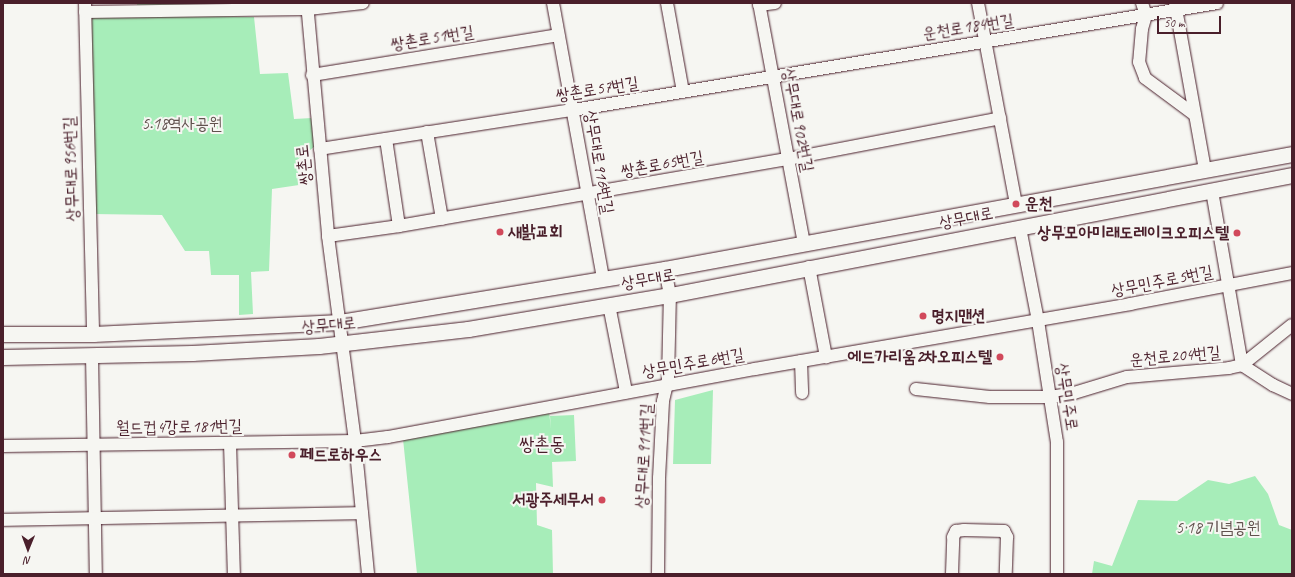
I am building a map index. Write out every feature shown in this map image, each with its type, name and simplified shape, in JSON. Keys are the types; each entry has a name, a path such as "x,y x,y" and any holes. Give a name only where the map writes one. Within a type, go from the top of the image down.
{"main road":[{"name":"상무대로","path":"3,334 92,334 340,322 665,269 1292,154"},
{"name":"상무대로","path":"3,357 192,353 342,344 468,329 670,295 1292,175"}],"street":[{"path":"85,7 308,6 363,3"},
{"name":"상무대로916번길","path":"553,3 603,279"},
{"path":"667,3 683,92"},
{"path":"759,4 775,3"},
{"path":"978,3 1016,205"},
{"path":"1142,3 1146,15 1142,28 1139,62 1145,78 1195,115"},
{"name":"운천로184번길","path":"772,77 1146,15 1176,6 1217,3"},
{"name":"상무대로902번길","path":"759,4 804,243"},
{"name":"쌍촌로","path":"308,6 312,75 328,236 355,441 368,574"},
{"path":"1176,6 1205,170"},
{"name":"상무대로956번길","path":"85,7 92,334"},
{"name":"쌍촌로51번길","path":"312,75 558,35"},
{"name":"쌍촌로57번길","path":"320,149 573,110 772,77"},
{"name":"쌍촌로65번길","path":"328,236 442,219 788,159 1000,118"},
{"path":"427,132 442,219"},
{"path":"386,139 399,226"},
{"path":"1212,191 1242,365 1272,385 1292,394"},
{"name":"상무민주로","path":"1020,228 1038,321 1050,397 1058,463 1057,574"},
{"path":"809,267 826,357"},
{"name":"상무대로911번길","path":"658,574 659,478 666,386 670,295 665,269"},
{"name":"상무민주로5번길","path":"1038,321 1292,273"},
{"path":"609,305 626,392"},
{"name":"상무민주로6번길","path":"355,441 388,437 626,392 1038,321"},
{"name":"운천로204번길","path":"916,389 968,395 1050,397 1074,393 1127,377 1242,365 1292,325"},
{"path":"92,355 96,574"},
{"path":"801,361 802,392"},
{"name":"월드컵4강로181번길","path":"3,446 355,441"},
{"path":"230,443 234,574"},
{"path":"3,520 362,513"},
{"path":"952,574 953,537 956,531 964,530 1004,531 1007,538 1006,574"}],"green space":[{"name":"5.18역사공원","path":"137,3 244,3 244,6 217,7 217,16 254,17 260,74 288,73 294,119 312,118 314,147 297,160 299,185 272,189 269,271 251,272 253,314 239,315 239,275 211,275 209,251 185,251 162,215 92,214 88,25 91,17 137,16"},
{"path":"713,390 711,464 673,464 675,400"},
{"path":"549,411 551,429 550,416 574,415 576,461 552,462 553,487 536,483 537,525 552,530 553,574 417,574 403,439"},
{"name":"5·18 기념공원","path":"1255,476 1268,494 1279,525 1292,530 1292,574 1092,574 1094,561 1112,566 1138,500 1177,501 1208,480 1229,484"}],"place":[{"name":"운천","path":"1016,204"},
{"name":"새밝교회","path":"500,232"},
{"name":"상무모아미래도레이크오피스텔","path":"1237,233"},
{"name":"명지맨션","path":"923,316"},
{"name":"에드가리움2차오피스텔","path":"1000,357"},
{"name":"페드로하우스","path":"292,455"},
{"name":"서광주세무서","path":"602,500"}],"district":[{"name":"쌍촌동","path":"542,445"}]}
